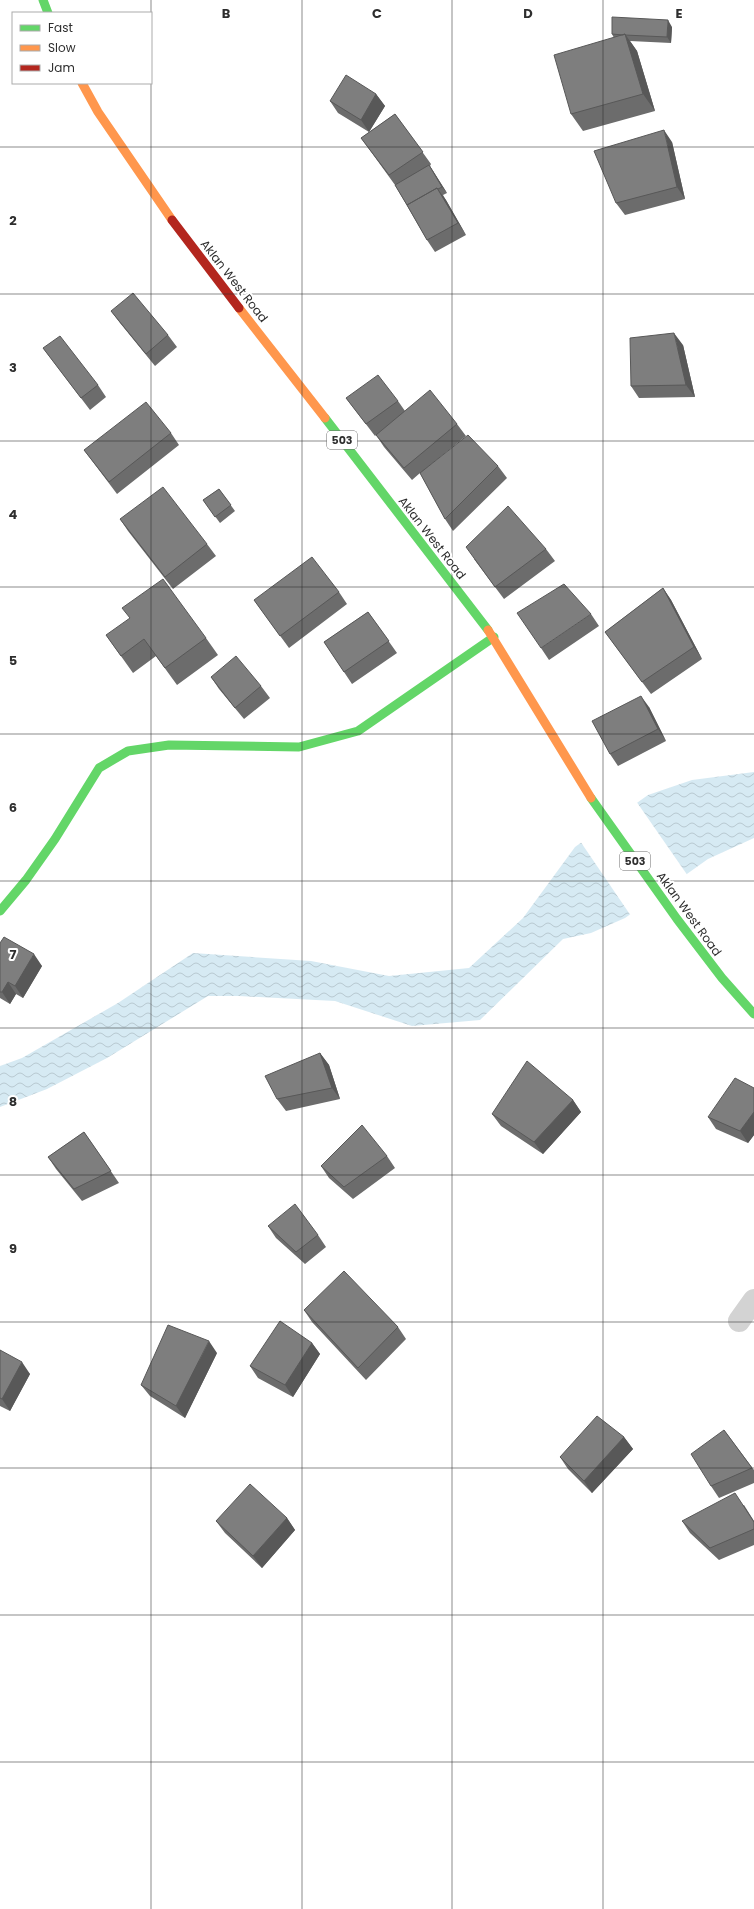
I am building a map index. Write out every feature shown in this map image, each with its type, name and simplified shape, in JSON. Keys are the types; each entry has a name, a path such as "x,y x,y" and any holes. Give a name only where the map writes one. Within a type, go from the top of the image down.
{"main road":[{"path":"43,0 48,12"},
{"name":"Aklan West Road","path":"83,84 98,112 178,229 494,637 594,802 677,919 722,978 754,1014"},
{"path":"0,911 26,880 55,839 98,768 122,754 128,751 169,745 299,747 358,731 494,637"}],"street":[{"path":"739,1321 754,1300"}],"water":[{"path":"754,772 754,838 708,859 625,918 591,933 563,939 480,1020 412,1026 335,1001 239,996 208,996 107,1058 47,1089 0,1107 0,1066 22,1058 118,1003 193,953 311,961 389,976 469,968 523,918 575,847 648,795 692,780"}],"pier":[{"path":"636,801 688,876 631,916 580,841"}],"building":[{"path":"612,17 668,20 667,37 612,34"},
{"path":"625,34 643,94 571,114 554,55"},
{"path":"346,75 376,94 361,120 330,101"},
{"path":"395,114 423,152 389,175 361,138"},
{"path":"664,130 677,187 616,203 594,151"},
{"path":"429,165 442,187 437,188 407,205 395,185"},
{"path":"437,188 458,223 427,240 407,205"},
{"path":"133,293 168,335 146,354 111,311"},
{"path":"674,333 686,385 631,386 630,338"},
{"path":"60,336 98,385 81,398 43,348"},
{"path":"378,375 398,401 366,424 346,398"},
{"path":"430,390 457,424 404,468 376,435"},
{"path":"146,402 171,433 109,482 84,450"},
{"path":"468,435 498,466 445,519 420,473"},
{"path":"163,487 207,544 165,577 120,519"},
{"path":"219,489 231,505 215,517 203,500"},
{"path":"508,506 546,549 495,587 466,547"},
{"path":"312,557 339,592 280,636 254,600"},
{"path":"163,579 206,638 165,668 144,639 121,656 106,635 130,618 122,608"},
{"path":"564,584 591,614 541,648 517,613"},
{"path":"663,588 694,647 642,682 605,632"},
{"path":"368,612 389,641 344,672 324,642"},
{"path":"236,656 261,686 235,708 211,677"},
{"path":"641,696 658,729 610,754 592,721"},
{"path":"4,937 34,954 15,986 8,982 2,992 0,992 0,943"},
{"path":"320,1053 332,1088 277,1099 265,1076"},
{"path":"527,1061 573,1100 534,1142 492,1114"},
{"path":"735,1078 754,1088 754,1112 740,1131 708,1117"},
{"path":"362,1125 387,1156 344,1187 321,1166"},
{"path":"84,1132 111,1171 74,1189 48,1157"},
{"path":"295,1204 318,1235 296,1252 268,1226"},
{"path":"344,1271 398,1327 358,1368 304,1310"},
{"path":"280,1321 312,1343 285,1385 250,1366"},
{"path":"168,1325 209,1341 176,1406 141,1385"},
{"path":"0,1350 22,1362 2,1399 0,1398"},
{"path":"597,1416 624,1437 584,1481 560,1457"},
{"path":"724,1430 752,1468 711,1486 691,1454"},
{"path":"250,1484 287,1518 253,1556 216,1521"},
{"path":"735,1493 754,1522 754,1529 710,1548 682,1521"}],"traffic: fast":[{"path":"43,0 48,12"},
{"path":"325,418 488,630"},
{"path":"0,911 26,880 55,839 99,768 128,751 169,745 299,747 358,731 494,637"},
{"path":"591,798 677,919 722,978 754,1014"}],"traffic: slow":[{"path":"83,84 98,112 172,220"},
{"path":"239,308 325,418"},
{"path":"488,630 591,798"}],"traffic: jam":[{"path":"172,220 239,308"}]}
